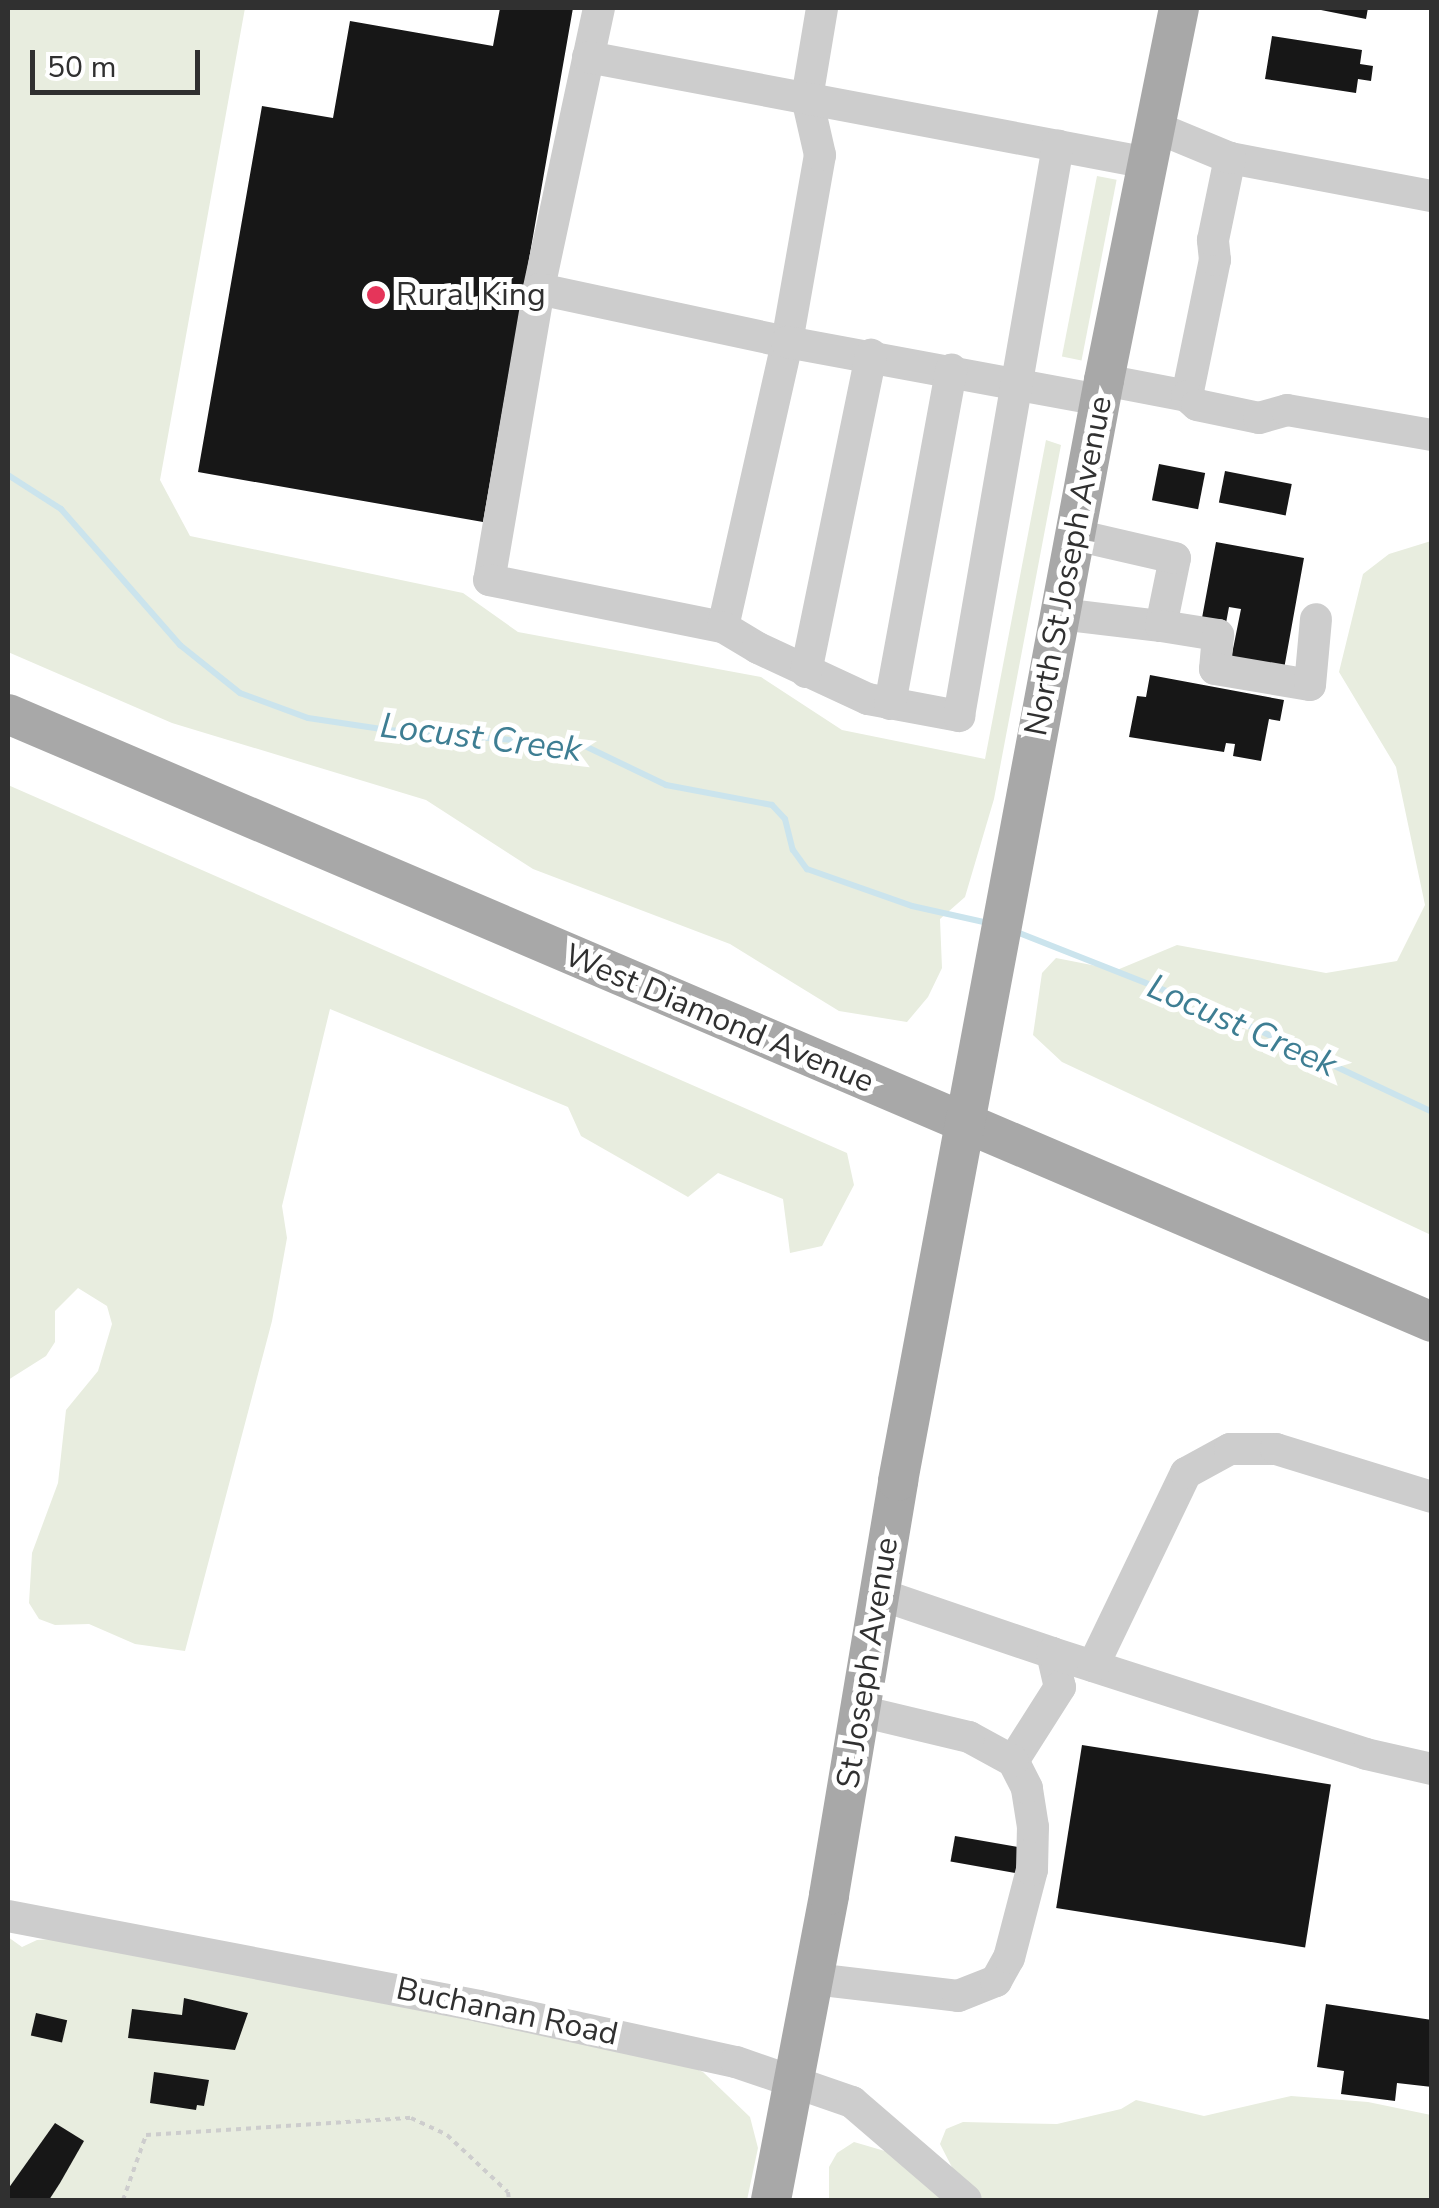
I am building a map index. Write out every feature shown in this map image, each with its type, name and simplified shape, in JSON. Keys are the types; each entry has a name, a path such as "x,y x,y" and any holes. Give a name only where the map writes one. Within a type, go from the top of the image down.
{"main road":[{"name":"North St Joseph Avenue","path":"966,1126 1075,535 1179,8"},
{"name":"West Diamond Avenue","path":"8,714 1432,1322"},
{"name":"St Joseph Avenue","path":"771,2200 796,2083 966,1126"}],"street":[{"path":"598,8 539,290 489,580 724,627 806,672 890,704 959,716 1058,146"},
{"path":"724,627 787,342 820,155 807,98 822,8"},
{"path":"588,58 1058,146 1151,145 1432,196"},
{"path":"1187,396 1230,158"},
{"path":"539,290 787,342 1019,384 1187,396 1198,406 1259,418 1287,410 1432,436"},
{"path":"806,672 871,355"},
{"path":"890,704 951,370"},
{"path":"1075,535 1175,558 1161,626"},
{"path":"1060,614 1218,636 1215,669 1310,685 1316,618"},
{"path":"1093,1666 1186,1473 1230,1450 1276,1449 1432,1497"},
{"path":"880,1594 1366,1754 1432,1768"},
{"path":"1013,1761 1060,1688 1052,1653"},
{"path":"814,1980 958,1996 996,1981 1009,1958 1032,1870 1033,1826 1027,1788 1013,1761 969,1737 860,1711"},
{"name":"Buchanan Road","path":"8,1916 673,2046 838,2096 866,2111 966,2200"}],"path":[{"path":"123,2200 146,2135 411,2118 448,2135 508,2192 509,2200"}],"shaded area":[{"path":"8,8 245,8 160,480 190,536 463,593 518,632 761,677 842,730 985,759 1046,440 1061,445 994,799 965,897 940,919 942,968 928,997 907,1022 839,1011 730,944 533,869 426,800 172,723 8,652"},
{"path":"1097,176 1117,180 1082,360 1062,357"},
{"path":"1432,541 1431,1235 1062,1062 1033,1035 1042,973 1056,958 1117,970 1177,945 1326,973 1397,961 1425,905 1396,767 1339,672 1363,574 1389,554"},
{"path":"8,785 847,1153 854,1185 822,1246 790,1253 783,1199 718,1173 688,1197 581,1136 568,1107 330,1009 282,1206 287,1238 272,1321 185,1651 135,1644 89,1624 55,1625 39,1619 29,1603 32,1553 58,1483 66,1410 98,1371 112,1324 107,1306 78,1288 55,1311 55,1342 46,1356 8,1380"},
{"path":"8,1937 22,1947 37,1940 70,1938 674,2059 703,2072 750,2117 758,2148 747,2200 8,2200"},
{"path":"1291,2096 1368,2102 1431,2115 1431,2200 984,2200 957,2177 940,2144 946,2129 963,2122 1057,2124 1121,2109 1136,2100 1204,2116"},
{"path":"854,2142 895,2154 944,2200 829,2200 829,2167 837,2153"}],"building":[{"name":"Rural King","path":"500,8 573,8 483,522 198,472 262,106 333,118 350,21 493,46"},
{"path":"1311,8 1368,8 1366,19"},
{"path":"1272,36 1362,50 1360,64 1373,66 1371,81 1358,79 1356,93 1265,79"},
{"path":"1159,464 1205,473 1198,509 1152,500"},
{"path":"1225,471 1292,484 1286,515 1219,502"},
{"path":"1216,542 1304,558 1284,669 1231,659 1241,609 1229,607 1226,623 1202,618"},
{"path":"1150,675 1284,700 1280,721 1269,719 1261,761 1233,756 1235,744 1226,743 1224,752 1129,737 1137,696 1146,697"},
{"path":"1082,1745 1331,1784 1305,1947 1056,1908"},
{"path":"955,1836 1027,1849 1022,1874 950,1862"},
{"path":"184,1998 248,2013 235,2050 128,2038 132,2009 182,2015"},
{"path":"1326,2004 1432,2020 1432,2087 1397,2083 1395,2101 1341,2094 1344,2071 1317,2067"},
{"path":"36,2013 67,2020 62,2043 31,2035"},
{"path":"154,2072 209,2080 204,2106 197,2105 196,2110 150,2103"},
{"path":"55,2123 84,2141 60,2183 49,2200 8,2200 8,2189"}],"waterway":[{"name":"Locust Creek","path":"8,475 61,509 180,645 240,693 308,718 388,730 585,746 666,785 772,805 785,819 793,850 807,869 912,906 988,923"},
{"name":"Locust Creek","path":"1014,931 1222,1013 1432,1112"}],"place":[{"name":"Rural King","path":"376,295"}]}
